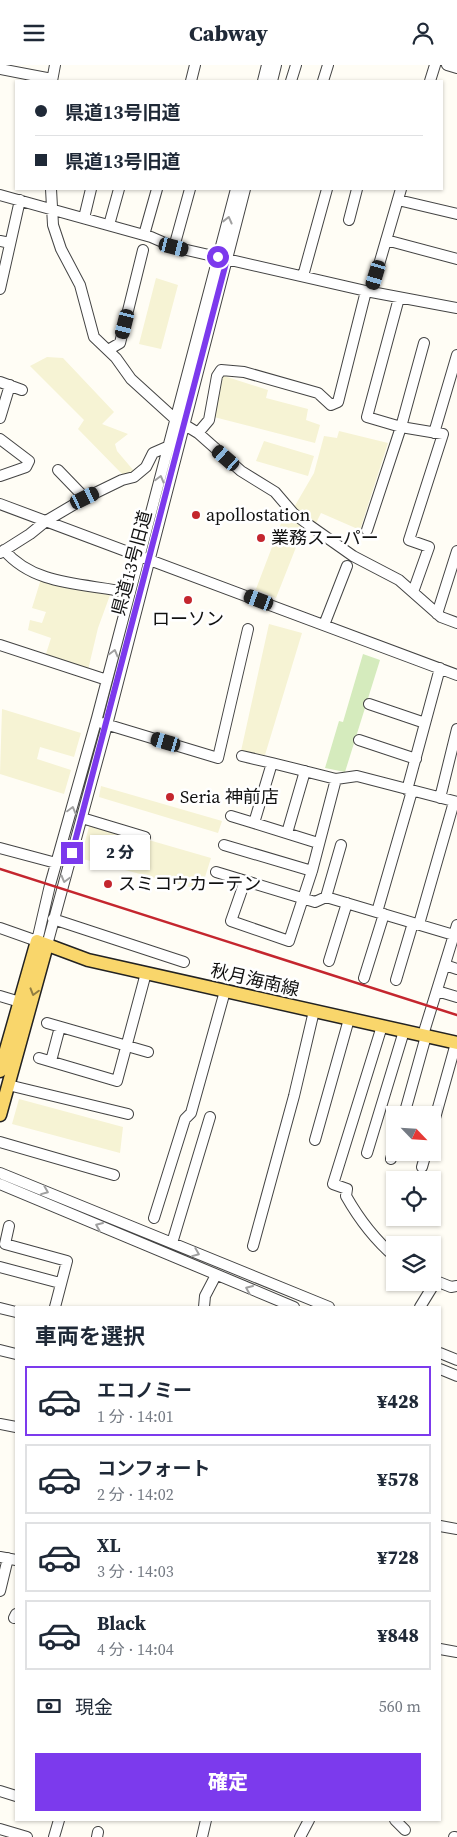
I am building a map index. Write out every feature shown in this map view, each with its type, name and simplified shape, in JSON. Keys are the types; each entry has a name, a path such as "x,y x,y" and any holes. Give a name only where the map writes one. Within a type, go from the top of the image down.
{"main road":[{"name":"秋月海南線","path":"42,943 88,960 457,1043"},
{"path":"0,1115 8,1085 8,1049 20,1002 42,943"},
{"path":"0,1071 42,943"}],"street":[{"path":"0,69 52,80 55,65"},
{"path":"190,80 195,65"},
{"path":"263,80 267,65"},
{"path":"272,80 276,65"},
{"path":"291,80 296,65"},
{"path":"323,80 328,65"},
{"path":"430,80 434,65"},
{"path":"447,65 457,67"},
{"path":"51,190 55,233 61,249 80,285 94,337 108,350 131,379 184,427 198,433 241,471 275,492 293,513 309,525 354,556 399,580 437,614 457,623"},
{"path":"84,218 91,190"},
{"path":"109,225 119,190"},
{"path":"144,235 157,190"},
{"path":"174,247 190,190"},
{"name":"県道13号旧道","path":"42,943 56,863 130,593 145,558 184,427 236,190"},
{"name":"県道13号旧道","path":"42,943 53,919 107,725 175,419 222,258 245,190"},
{"path":"303,275 327,190"},
{"path":"349,220 357,190"},
{"path":"198,433 209,420 217,377 221,370 244,372 318,393 331,405 338,402 368,292 401,190"},
{"path":"0,195 144,235 174,247 303,275 368,292 457,308"},
{"path":"0,289 5,242 20,200"},
{"path":"398,200 457,214"},
{"path":"386,240 457,259"},
{"path":"108,350 120,343 142,250"},
{"path":"400,298 367,417 401,427 443,434 409,540 429,547 412,592"},
{"path":"367,530 401,427 424,343"},
{"path":"434,433 457,355"},
{"path":"0,418 5,384 22,389"},
{"path":"0,439 29,461 26,467 0,476"},
{"path":"130,593 79,585 41,576 13,561 2,552 46,521 85,498 122,480 134,477 146,467 153,453 168,446"},
{"path":"58,470 85,498"},
{"path":"0,504 457,675"},
{"path":"437,614 457,551"},
{"path":"324,625 347,566"},
{"path":"96,722 218,758 248,629"},
{"path":"0,645 107,680"},
{"path":"364,979 416,759 440,668"},
{"path":"369,704 426,723"},
{"path":"440,798 457,729"},
{"path":"358,740 416,759"},
{"path":"242,756 336,779 357,776 456,802 396,980"},
{"path":"254,823 272,763"},
{"path":"287,833 305,771"},
{"path":"245,881 231,921 289,941 312,871 336,779"},
{"path":"231,817 318,843"},
{"path":"82,818 145,837"},
{"path":"224,845 312,871"},
{"path":"326,897 341,845"},
{"path":"0,848 56,863"},
{"path":"216,872 302,899 315,902 326,897 416,923 456,932 437,991 406,1106"},
{"path":"329,961 347,903"},
{"path":"53,919 184,962"},
{"path":"0,928 42,943"},
{"path":"445,965 457,969"},
{"path":"39,1058 117,1081 146,973"},
{"path":"154,1218 185,1119 191,1113 225,991"},
{"path":"437,991 457,997"},
{"path":"0,996 20,1002"},
{"path":"252,1246 294,1096 314,1011"},
{"path":"315,1140 349,1019"},
{"path":"47,1023 148,1052"},
{"path":"382,1026 333,1184 347,1189 346,1195 357,1216 386,1249"},
{"path":"51,1061 60,1027"},
{"path":"368,1153 404,1031"},
{"path":"439,1106 457,1043"},
{"path":"8,1085 128,1114"},
{"path":"172,1243 210,1117"},
{"path":"0,1142 114,1175"},
{"path":"422,1167 424,1161"},
{"path":"0,1173 327,1306"},
{"path":"0,1184 292,1306"},
{"path":"9,1226 5,1244 66,1261 55,1306"},
{"path":"0,1267 60,1283"},
{"path":"204,1306 205,1296 216,1275"},
{"path":"441,1283 451,1287 457,1286"},
{"path":"421,1306 428,1291"},
{"path":"0,1308 15,1312"},
{"path":"0,1350 15,1354"},
{"path":"441,1353 457,1360"},
{"path":"441,1369 457,1376"},
{"path":"0,1424 15,1427"},
{"path":"441,1526 457,1529"},
{"path":"0,1591 8,1558"},
{"path":"441,1649 457,1652"},
{"path":"0,1791 15,1796"},
{"path":"54,1837 59,1821"},
{"path":"202,1837 206,1821"},
{"path":"300,1837 308,1821"},
{"path":"395,1821 405,1830"},
{"path":"0,1829 27,1837"}],"shaded area":[{"path":"156,278 178,285 161,349 139,344"},
{"path":"47,357 63,358 114,412 102,424 128,434 115,444 117,451 134,471 124,476 78,429 84,420 30,366"},
{"path":"224,376 268,390 266,398 308,409 306,420 320,425 315,443 210,416 221,377"},
{"path":"339,431 388,443 360,530 321,513 315,525 293,509 314,473 324,436 337,438"},
{"path":"264,441 314,456 308,476 256,461"},
{"path":"285,513 304,527 276,598 256,589"},
{"path":"41,579 109,592 110,595 98,628 88,670 45,657 51,638 28,630 30,620 42,623 46,612 32,608"},
{"path":"269,624 302,633 265,755 241,751"},
{"path":"2,709 81,733 74,757 40,747 37,759 71,770 64,794 0,774"},
{"path":"101,786 222,821 218,833 99,797"},
{"path":"90,823 211,858 201,890 83,859 82,853"},
{"path":"19,1099 123,1127 120,1153 12,1124"}],"green space":[{"path":"363,654 380,660 345,772 325,768 339,721 343,722"}],"railway":[{"path":"0,869 457,1015"}],"place":[{"name":"apollostation","path":"196,515"},
{"name":"業務スーパー","path":"261,538"},
{"name":"ローソン","path":"188,600"},
{"name":"Seria 神前店","path":"170,797"},
{"name":"スミコウカーテン","path":"108,884"}],"route":[{"path":"72,853 107,725 227,259 218,257"}]}
